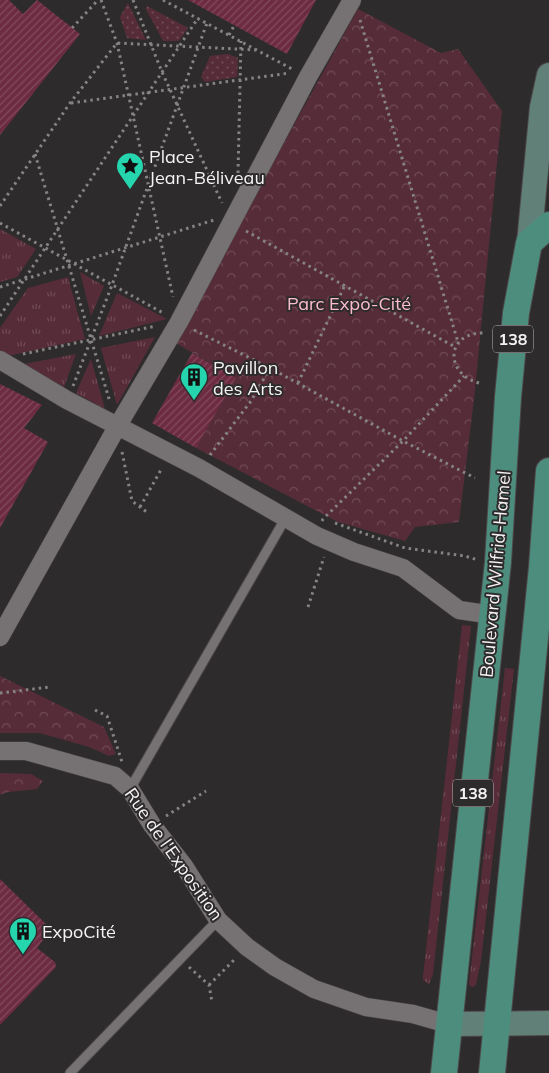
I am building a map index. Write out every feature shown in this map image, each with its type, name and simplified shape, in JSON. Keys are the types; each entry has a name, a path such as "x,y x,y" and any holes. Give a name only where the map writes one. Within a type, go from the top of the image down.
{"main road":[{"path":"529,244 549,225"},
{"name":"Boulevard Wilfrid-Hamel","path":"444,1073 493,615 508,397 516,312 529,244"},
{"name":"138","path":"492,1073 542,567 549,471"}],"street":[{"path":"0,636 117,427 179,322 308,77 352,0"},
{"name":"Boulevard Wilfrid-Hamel","path":"529,244 542,107 549,75"},
{"path":"0,360 68,400 199,468 285,519 323,539 403,568 459,610 493,615"},
{"name":"Rue de l'Exposition","path":"0,751 26,751 115,776 130,789 152,825 184,866 218,920 247,947 275,967 314,989 366,1007 413,1014 448,1024"},
{"path":"448,1024 549,1023"}],"lane":[{"path":"130,789 285,519"},
{"path":"70,1073 218,920"}],"path":[{"path":"72,28 99,0 117,43 179,322"},
{"path":"70,104 298,72 164,0"},
{"path":"0,316 198,18"},
{"path":"360,19 458,342"},
{"path":"68,400 126,248 207,23"},
{"path":"228,35 235,24"},
{"path":"238,174 241,42"},
{"path":"117,43 256,50"},
{"path":"0,206 70,104 117,43"},
{"path":"35,154 117,427 132,501 148,512"},
{"path":"0,287 237,212"},
{"path":"0,223 179,322 270,368 475,478"},
{"path":"298,383 345,285"},
{"path":"18,355 179,322"},
{"path":"479,383 471,381 464,376 455,366 453,355 458,342 464,336 483,333"},
{"path":"206,460 251,401 270,368"},
{"path":"308,606 323,539 323,519 403,441 464,376"},
{"path":"140,507 170,454"},
{"path":"323,519 405,548 465,556 480,561"},
{"path":"0,693 50,687"},
{"path":"95,710 108,716 130,789"},
{"path":"152,825 206,792"},
{"path":"209,985 247,947"},
{"path":"180,959 209,985 212,1002"}],"green space":[{"path":"128,3 146,40 127,38 120,17"},
{"path":"147,6 188,28 179,41 163,41 146,9"},
{"name":"Parc Expo-Cité","path":"358,9 441,53 458,49 502,111 474,399 459,522 415,527 405,541 338,522 196,448 236,378 174,342"},
{"path":"228,54 238,58 237,77 205,82 201,77 210,56"},
{"path":"0,229 36,249 17,277 0,282"},
{"path":"80,272 104,286 91,316"},
{"path":"68,277 85,339 8,356 0,351 0,328 28,288"},
{"path":"117,293 167,319 99,336"},
{"path":"155,337 117,405 101,348"},
{"path":"76,354 64,387 24,364"},
{"path":"91,359 105,409 76,393"},
{"path":"462,625 471,626 433,974 429,984 423,980 423,977"},
{"path":"505,668 514,669 481,961 476,985 471,987 469,984"},
{"path":"0,676 104,727 116,754 109,756 89,747 40,733 0,733"},
{"path":"0,773 31,774 43,781 37,789 8,792 0,795"}],"building":[{"path":"0,0 9,0 23,14 37,0 80,34 0,135"},
{"path":"188,0 316,0 287,54"},
{"name":"Pavillon des Arts","path":"192,353 236,378 196,448 152,423"},
{"path":"0,384 42,405 24,428 48,442 0,528"},
{"name":"ExpoCité","path":"0,879 51,929 37,948 55,962 56,967 0,1025"}],"place":[{"name":"Place Jean-Béliveau","path":"130,190"},
{"name":"Pavillon des Arts","path":"194,401"},
{"name":"ExpoCité","path":"23,955"}]}
